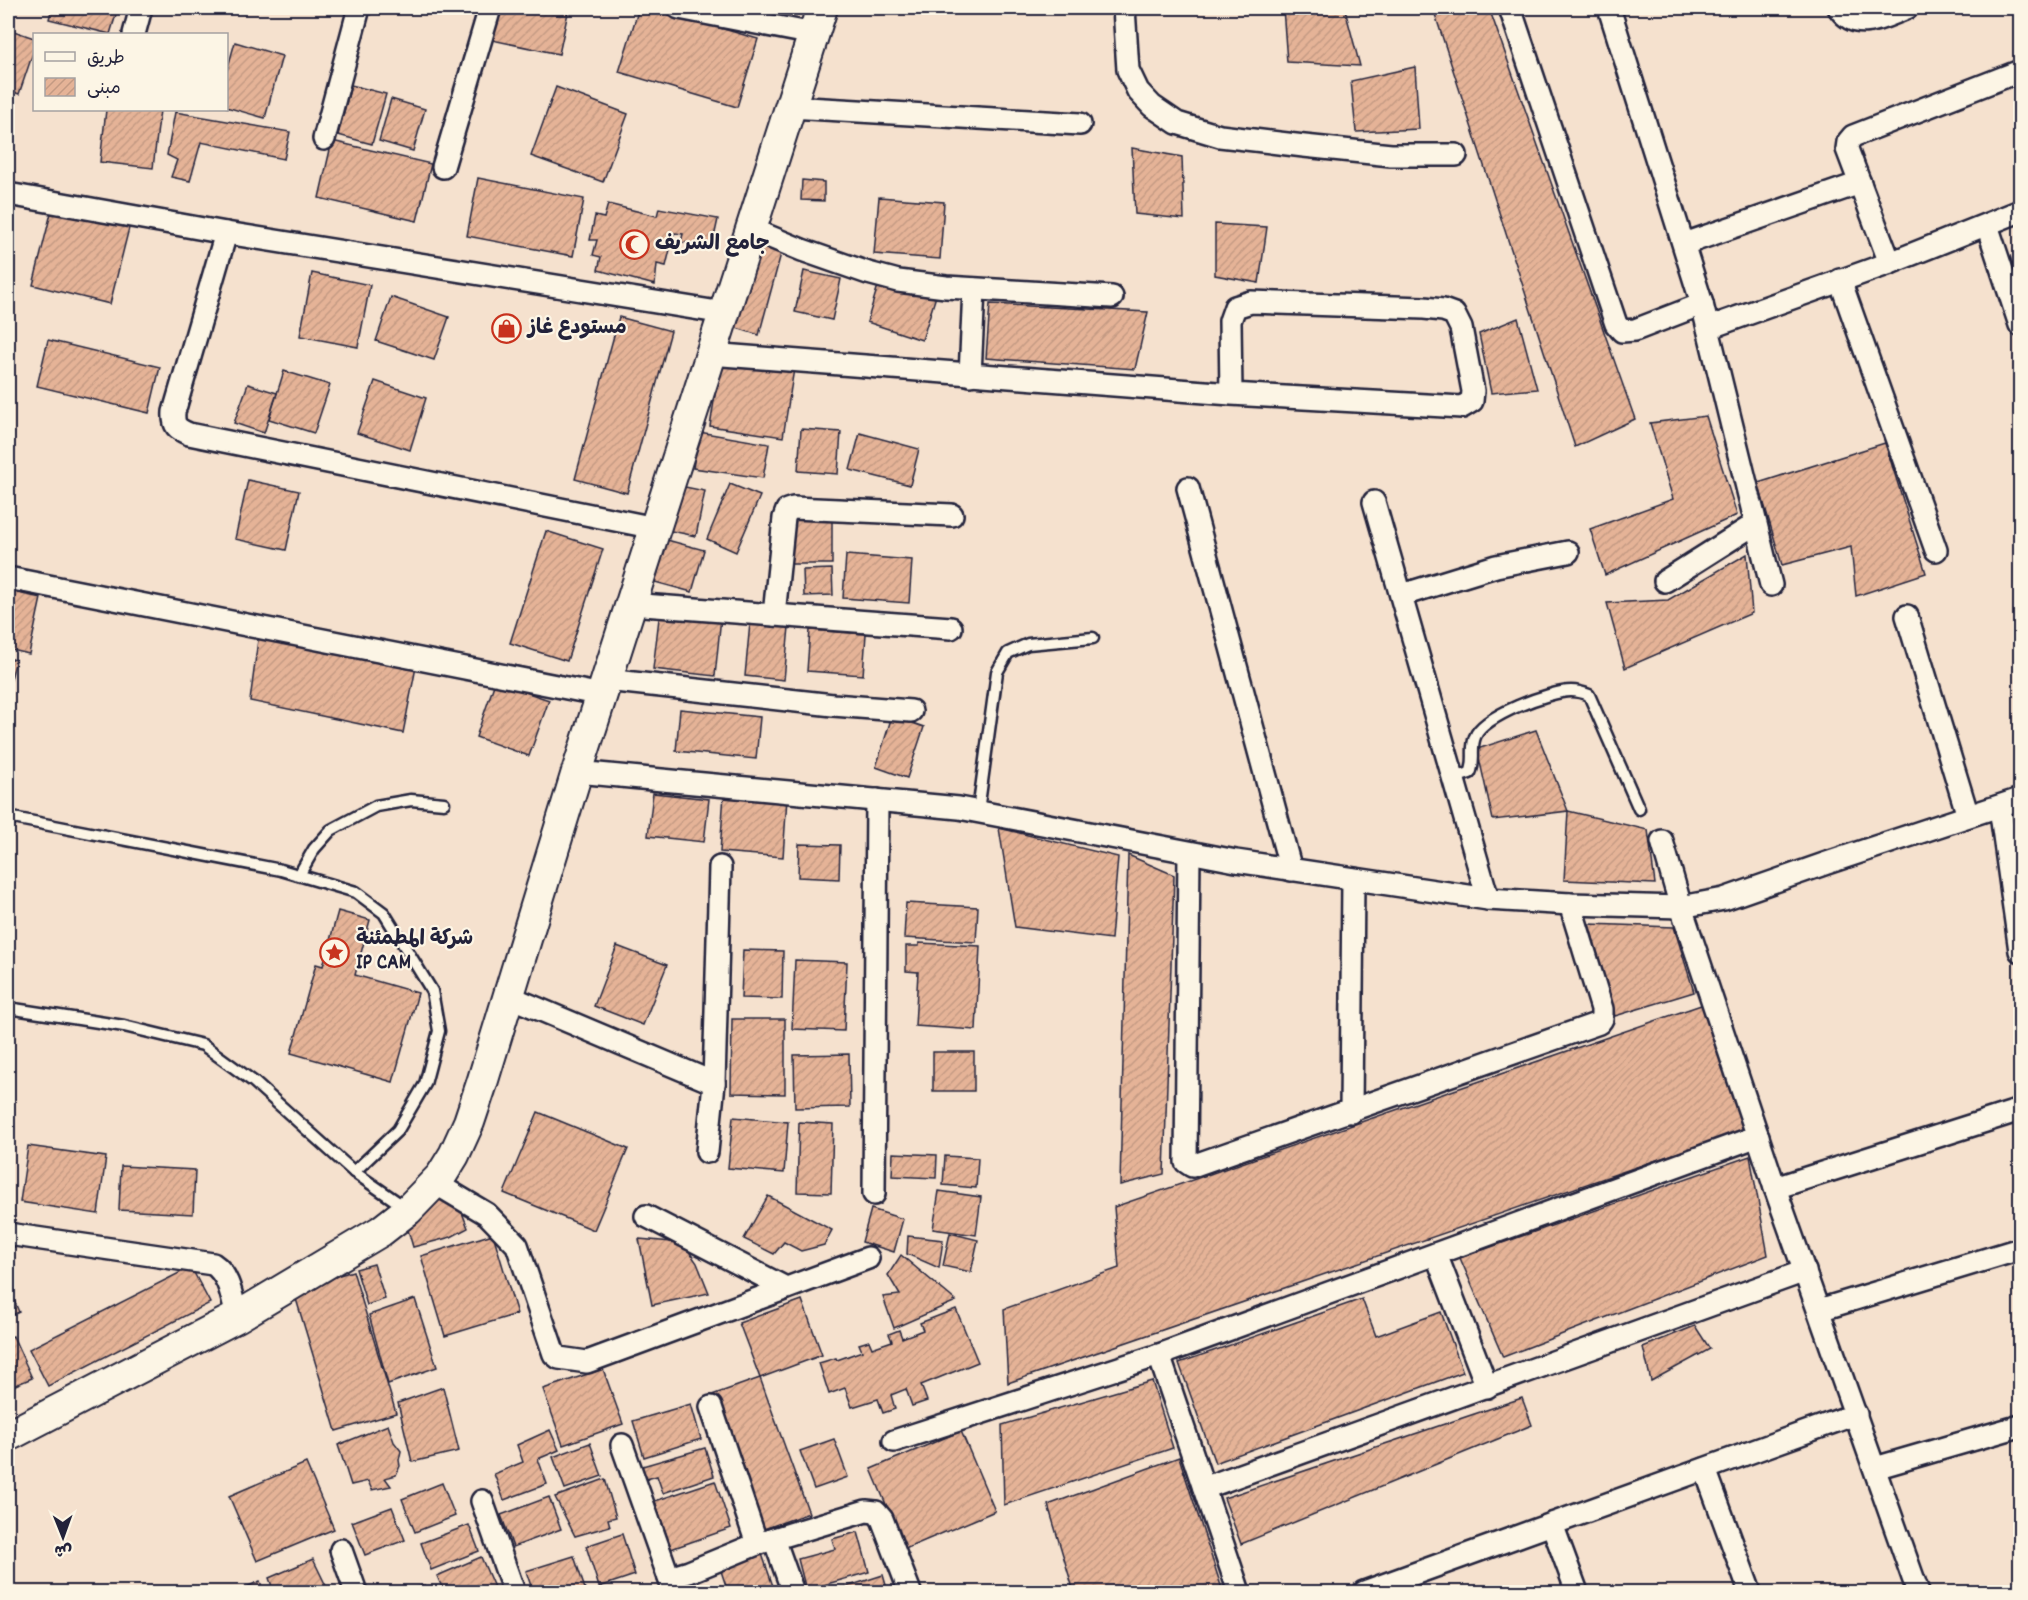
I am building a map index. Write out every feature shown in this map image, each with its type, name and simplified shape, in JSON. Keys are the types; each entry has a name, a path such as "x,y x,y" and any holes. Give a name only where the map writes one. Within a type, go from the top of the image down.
{"main road":[{"path":"8,1436 237,1317 381,1231 408,1210 435,1183 454,1155 469,1122 630,604 818,21"}],"street":[{"path":"134,33 141,8"},
{"path":"324,139 359,8"},
{"path":"443,167 490,8"},
{"path":"680,8 818,21"},
{"path":"1124,8 1128,70 1138,91 1152,106 1178,123 1220,136 1390,155 1456,155"},
{"path":"1510,8 1616,324 1622,331 1635,330 1702,304"},
{"path":"1609,8 1702,304 1771,585"},
{"path":"1839,8 1847,18 1858,22 1873,21 1907,8"},
{"path":"1890,263 1847,149 1848,142 1853,136 2020,71"},
{"path":"790,107 1080,124"},
{"path":"1684,244 1860,183"},
{"path":"8,194 226,233 724,313"},
{"path":"1708,328 1890,263 2020,211"},
{"path":"1987,225 2020,326"},
{"path":"751,229 802,250 898,281 974,289 1112,297"},
{"path":"226,233 174,412 173,423 177,430 655,528"},
{"path":"1840,280 1936,550"},
{"path":"970,375 974,289"},
{"path":"710,354 1231,394 1462,407 1472,401 1473,392 1461,328 1454,314 1424,308 1251,302 1235,307 1230,321 1231,394"},
{"path":"1188,488 1291,870"},
{"path":"1374,502 1488,899"},
{"path":"774,615 784,518 787,510 793,508 952,515"},
{"path":"1665,581 1755,524"},
{"path":"1402,595 1496,566 1568,552"},
{"path":"8,578 604,688 911,711"},
{"path":"630,604 951,628"},
{"path":"1906,616 1968,816"},
{"path":"577,772 978,811 1189,853 1488,899 1681,907 1724,899 1827,862 2020,799"},
{"path":"874,1194 877,800"},
{"path":"2000,807 2020,951"},
{"path":"1662,841 1681,907 1775,1188 1918,1593"},
{"path":"1189,853 1186,1162 1192,1166 1599,1023 1602,1019 1602,1009 1570,904"},
{"path":"707,1152 714,1083 720,867"},
{"path":"1351,1112 1353,879"},
{"path":"508,996 714,1083"},
{"path":"1775,1188 2020,1110"},
{"path":"894,1441 1159,1355 1758,1136"},
{"path":"435,1183 487,1214 517,1245 554,1354 560,1358 587,1362 868,1258"},
{"path":"646,1216 786,1288"},
{"path":"8,1234 213,1264 221,1269 226,1277 237,1317"},
{"path":"1819,1310 2020,1249"},
{"path":"1436,1254 1486,1386"},
{"path":"1204,1488 1805,1271"},
{"path":"1159,1355 1239,1593"},
{"path":"711,1407 766,1542 792,1593"},
{"path":"1364,1593 1402,1586 1552,1524 1856,1414"},
{"path":"1875,1468 2020,1426"},
{"path":"622,1445 672,1585 766,1542 866,1511 876,1512 882,1519 910,1593"},
{"path":"1705,1468 1750,1593"},
{"path":"482,1501 514,1593"},
{"path":"1552,1524 1577,1593"},
{"path":"341,1550 356,1593"}],"lane":[{"path":"978,811 997,672 1008,653 1028,644 1092,638"},
{"path":"1454,778 1470,773 1474,766 1472,749 1475,734 1496,717 1532,700 1571,691 1589,695 1639,809"},
{"path":"299,875 314,849 331,830 376,806 411,800 444,803"},
{"path":"8,817 281,870 356,892 384,913 432,991 439,1031 425,1084 398,1130 354,1173"},
{"path":"8,1008 124,1026 203,1045 254,1082 354,1173 408,1210"}],"building":[{"path":"52,8 118,8 110,33 49,19"},
{"path":"499,8 569,8 559,54 492,40"},
{"path":"639,8 651,8 758,39 737,107 619,72"},
{"path":"1283,8 1345,10 1360,66 1287,62"},
{"path":"1433,8 1489,8 1635,419 1575,447"},
{"path":"8,29 33,38 33,53 19,94 8,90"},
{"path":"235,42 282,56 265,118 228,108 228,67"},
{"path":"1415,67 1419,129 1356,132 1351,81"},
{"path":"351,85 386,94 372,144 338,135"},
{"path":"556,87 628,114 603,182 531,156"},
{"path":"391,99 425,109 413,151 379,141"},
{"path":"106,111 160,111 153,168 100,162"},
{"path":"175,112 290,132 284,159 201,142 190,181 171,177 177,160 167,155"},
{"path":"332,141 431,164 417,221 319,198"},
{"path":"1132,148 1182,157 1184,219 1135,214"},
{"path":"478,178 584,199 573,256 467,236"},
{"path":"802,180 824,182 824,201 801,200"},
{"path":"879,197 944,202 940,259 874,254"},
{"name":"جامع الشريف","path":"608,204 657,216 659,208 718,219 712,247 681,242 683,234 674,233 666,266 657,264 655,285 598,270 601,257 593,255 597,240 590,240 595,216 604,218"},
{"path":"53,205 130,224 110,304 33,285"},
{"path":"1215,224 1267,227 1259,283 1215,275"},
{"path":"756,243 782,250 759,335 733,327"},
{"path":"804,271 841,279 832,320 795,312"},
{"path":"312,273 370,285 358,347 300,336"},
{"path":"880,279 936,296 922,340 867,322"},
{"path":"391,297 449,317 434,360 376,341"},
{"path":"990,304 1148,312 1135,369 986,358"},
{"path":"619,317 671,331 627,493 575,479"},
{"path":"1518,318 1537,389 1491,393 1479,334"},
{"path":"48,340 160,367 149,413 37,386"},
{"path":"721,358 794,369 783,437 710,426"},
{"path":"284,371 330,385 314,433 269,419"},
{"path":"375,381 426,398 410,450 357,433"},
{"path":"248,384 277,393 264,433 234,423"},
{"path":"1706,416 1737,515 1605,575 1590,529 1673,499 1650,423"},
{"path":"801,429 841,432 838,474 798,471"},
{"path":"699,432 769,444 763,478 693,468"},
{"path":"860,433 919,449 910,485 850,470"},
{"path":"1885,443 1926,573 1856,596 1851,547 1782,565 1758,483"},
{"path":"248,480 299,491 286,550 235,539"},
{"path":"730,484 760,496 736,552 707,539"},
{"path":"680,486 705,491 696,536 671,531"},
{"path":"787,517 832,517 832,564 787,564"},
{"path":"546,531 603,549 567,661 510,643"},
{"path":"667,540 704,550 692,592 655,582"},
{"path":"1747,554 1752,613 1625,668 1607,603 1668,600"},
{"path":"846,555 912,560 909,603 843,598"},
{"path":"832,569 833,595 804,596 803,570"},
{"path":"8,591 41,598 29,654 8,649"},
{"path":"660,610 721,617 715,676 653,669"},
{"path":"750,623 789,627 784,680 745,676"},
{"path":"810,630 866,634 863,675 807,671"},
{"path":"259,632 417,662 403,733 250,701"},
{"path":"8,658 16,660 8,690"},
{"path":"495,682 549,700 529,756 476,737"},
{"path":"680,709 760,717 756,759 676,751"},
{"path":"892,716 924,727 907,778 876,767"},
{"path":"1536,730 1568,811 1493,820 1477,749"},
{"path":"653,793 709,799 704,842 648,836"},
{"path":"724,794 787,798 783,857 720,852"},
{"path":"1568,811 1648,830 1655,884 1564,880"},
{"path":"999,828 1118,857 1111,939 1015,927"},
{"path":"799,844 840,845 839,879 798,877"},
{"path":"1128,855 1174,875 1164,1174 1120,1185"},
{"path":"906,903 978,907 976,942 904,938"},
{"path":"338,911 370,920 355,975 418,993 393,1082 291,1053 316,964 323,966"},
{"path":"1589,924 1674,927 1694,992 1615,1016"},
{"path":"919,943 980,946 976,1030 915,1026 918,972 906,971 906,946 919,946"},
{"path":"617,946 667,965 643,1025 594,1006"},
{"path":"743,950 783,951 782,999 741,998"},
{"path":"795,960 847,962 844,1031 792,1029"},
{"path":"1704,1004 1747,1129 1008,1383 1004,1309 1119,1268 1114,1207"},
{"path":"732,1019 785,1019 785,1094 731,1093"},
{"path":"933,1052 974,1052 974,1091 933,1091"},
{"path":"849,1054 850,1107 795,1108 794,1055"},
{"path":"538,1112 628,1149 594,1230 504,1193"},
{"path":"733,1117 788,1122 784,1173 728,1168"},
{"path":"799,1122 833,1124 831,1193 797,1192"},
{"path":"28,1146 106,1157 98,1214 20,1202"},
{"path":"893,1153 937,1155 936,1178 892,1176"},
{"path":"945,1156 978,1158 976,1188 943,1185"},
{"path":"1750,1156 1768,1255 1503,1357 1460,1258"},
{"path":"121,1166 195,1170 193,1214 119,1210"},
{"path":"939,1191 981,1197 976,1235 933,1229"},
{"path":"440,1195 461,1210 468,1228 451,1237 413,1247 408,1230 429,1211"},
{"path":"768,1196 832,1230 824,1245 801,1251 784,1242 774,1254 744,1239"},
{"path":"871,1209 903,1219 894,1252 862,1242"},
{"path":"950,1233 978,1240 971,1272 943,1266"},
{"path":"493,1234 517,1314 445,1336 421,1256"},
{"path":"908,1236 943,1240 939,1268 907,1254"},
{"path":"639,1239 672,1242 688,1250 697,1263 709,1293 652,1305"},
{"path":"901,1255 956,1301 894,1328 883,1297 900,1295 888,1275"},
{"path":"374,1264 385,1299 367,1305 356,1269"},
{"path":"191,1267 210,1303 48,1386 29,1349"},
{"path":"353,1271 396,1413 336,1431 293,1289"},
{"path":"8,1286 19,1312 8,1317"},
{"path":"415,1299 437,1367 388,1384 369,1315"},
{"path":"1362,1299 1376,1336 1441,1312 1463,1372 1215,1463 1179,1363"},
{"path":"802,1300 822,1355 760,1378 739,1323"},
{"path":"956,1309 978,1362 921,1385 927,1401 912,1406 906,1389 891,1395 895,1409 883,1413 878,1399 852,1407 845,1388 829,1394 819,1363 836,1358 837,1360 862,1351 859,1344 869,1341 872,1348 892,1341 889,1334 899,1330 902,1338 923,1330 920,1323"},
{"path":"1695,1326 1710,1349 1651,1381 1643,1347"},
{"path":"13,1336 32,1378 8,1388 8,1338"},
{"path":"603,1369 623,1424 563,1445 543,1389"},
{"path":"760,1378 809,1513 761,1530 712,1395"},
{"path":"1152,1381 1173,1448 1004,1505 1002,1425"},
{"path":"443,1387 459,1451 412,1462 398,1403"},
{"path":"1522,1398 1532,1425 1241,1544 1224,1498"},
{"path":"691,1404 701,1439 644,1457 633,1421"},
{"path":"388,1425 394,1442 401,1451 400,1466 396,1475 385,1478 391,1486 372,1490 368,1481 351,1485 338,1445"},
{"path":"550,1430 559,1450 538,1459 547,1484 504,1500 494,1474 523,1462 517,1445"},
{"path":"961,1431 995,1511 905,1549 871,1469"},
{"path":"834,1439 848,1477 814,1489 800,1451"},
{"path":"590,1443 602,1476 565,1489 553,1457"},
{"path":"705,1448 714,1476 663,1493 657,1476 643,1480 639,1467"},
{"path":"1179,1457 1223,1592 1074,1592 1048,1505"},
{"path":"306,1463 334,1529 257,1561 229,1496"},
{"path":"605,1479 616,1517 608,1519 610,1526 575,1536 555,1497"},
{"path":"715,1481 731,1528 671,1549 655,1501"},
{"path":"442,1483 455,1516 415,1532 402,1499"},
{"path":"549,1497 561,1529 513,1547 501,1515"},
{"path":"392,1507 405,1540 365,1555 352,1522"},
{"path":"469,1525 479,1551 431,1570 421,1543"},
{"path":"858,1532 869,1572 806,1590 798,1559 835,1549 832,1539"},
{"path":"622,1534 635,1575 599,1587 586,1546"},
{"path":"761,1551 775,1592 728,1592 719,1565"},
{"path":"574,1556 586,1592 533,1592 526,1571"},
{"path":"481,1557 496,1592 444,1592 437,1576"},
{"path":"313,1559 329,1592 274,1592 269,1578"},
{"path":"883,1575 888,1592 845,1592 843,1588"},
{"path":"260,1581 264,1592 235,1592"},
{"path":"425,1585 427,1592 402,1592"}],"place":[{"name":"جامع الشريف","path":"634,245"},
{"name":"مستودع غاز","path":"507,329"},
{"name":"شركة المطمئنة IP CAM","path":"335,952"}]}
